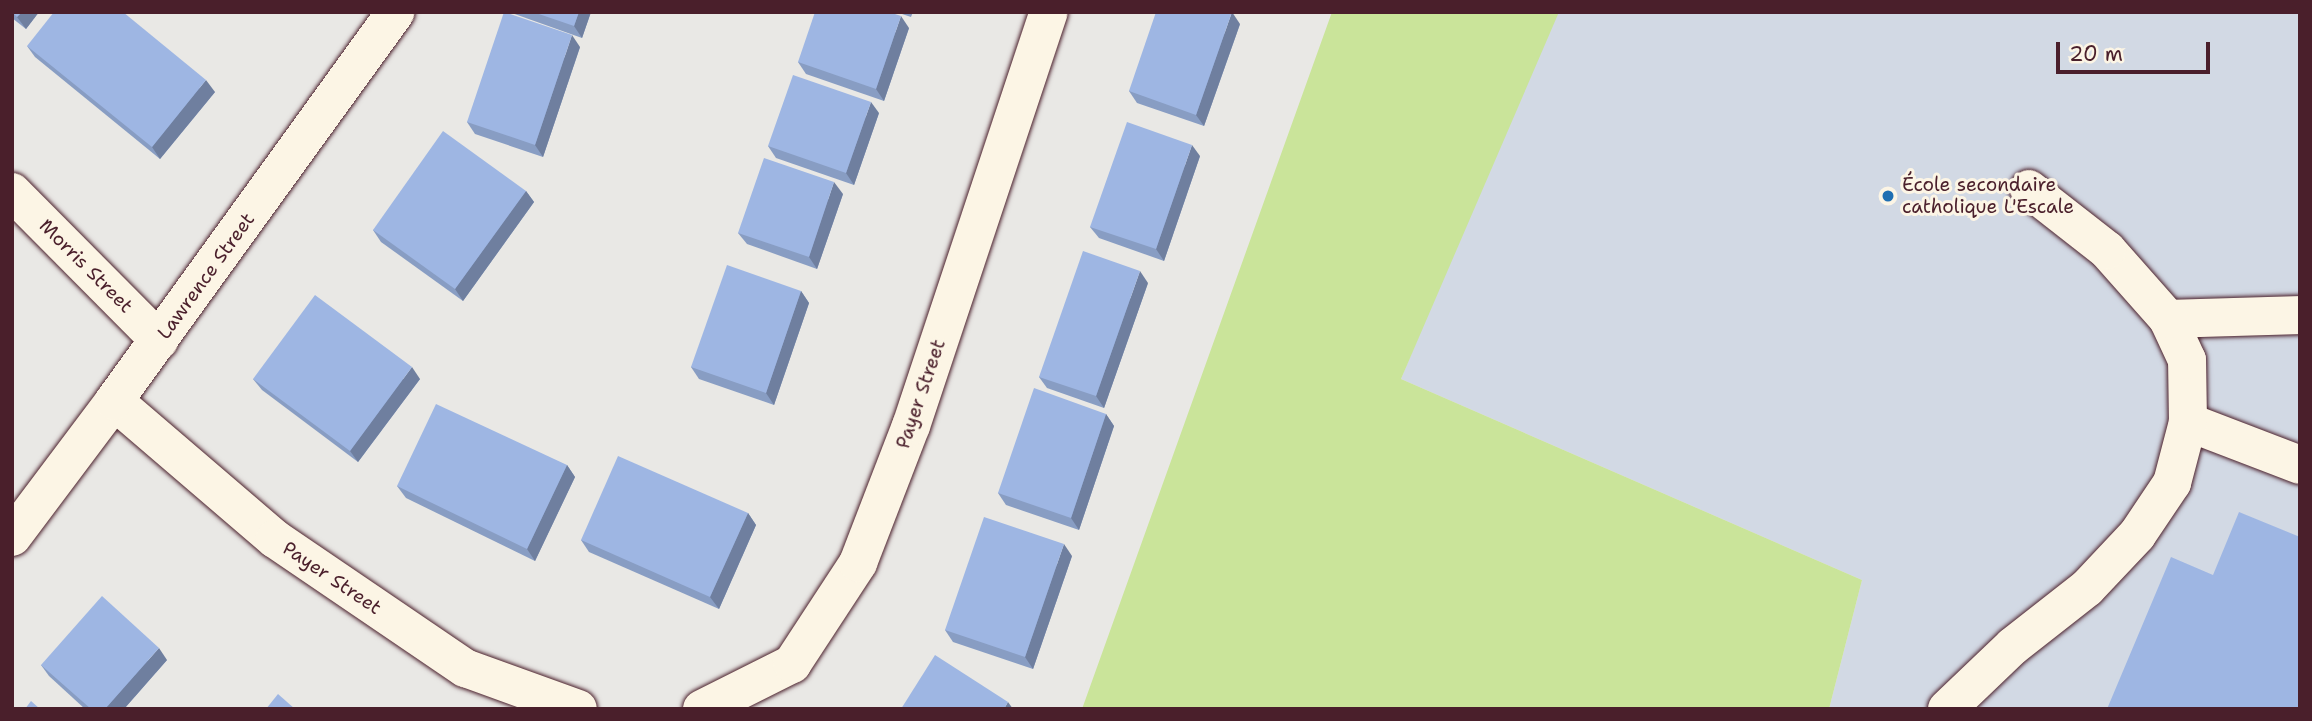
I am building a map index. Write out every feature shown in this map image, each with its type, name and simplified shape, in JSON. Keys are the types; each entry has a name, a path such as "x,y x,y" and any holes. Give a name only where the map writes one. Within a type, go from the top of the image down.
{"street":[{"name":"Lawrence Street","path":"12,537 159,340 396,12"},
{"name":"Payer Street","path":"702,709 792,664 858,564 911,426 1049,12"},
{"path":"1947,709 2013,646 2087,588 2137,535 2172,483 2188,422 2187,360 2168,319 2107,250 2029,189"},
{"name":"Morris Street","path":"12,192 159,340"},
{"path":"2168,319 2300,315"},
{"name":"Payer Street","path":"114,401 275,539 465,668 578,709"},
{"path":"2188,422 2300,465"}],"shaded area":[{"name":"École secondaire catholique L'Escale","path":"1553,12 2300,12 2300,709 1829,709 1862,580 1401,379"}],"green space":[{"path":"1332,12 1559,12 1401,379 1862,580 1829,709 1082,709"}],"building":[{"path":"54,12 123,12 206,80 152,147 27,46"},
{"path":"504,12 572,35 535,145 467,122"},
{"path":"533,12 579,12 574,26"},
{"path":"815,12 889,12 901,16 876,89 798,62"},
{"path":"1156,12 1232,12 1196,115 1129,91"},
{"path":"793,75 871,102 846,173 768,146"},
{"path":"1127,122 1192,145 1156,249 1090,227"},
{"path":"443,131 526,191 455,289 373,230"},
{"path":"764,158 834,182 809,257 738,233"},
{"path":"1083,251 1140,271 1096,396 1039,377"},
{"path":"727,265 801,291 766,393 691,367"},
{"path":"315,295 412,367 350,451 253,379"},
{"path":"1034,388 1106,414 1071,518 998,493"},
{"path":"436,404 567,465 527,549 397,486"},
{"path":"618,456 748,513 710,597 581,540"},
{"path":"2239,512 2300,537 2300,709 2107,709 2171,557 2213,575"},
{"path":"984,517 1064,544 1025,657 945,630"},
{"path":"102,596 159,648 105,709 91,709 41,665"},
{"path":"935,655 1008,702 1004,709 901,709"},
{"path":"278,694 295,709 266,709"},
{"path":"31,701 40,709 25,709"}],"place":[{"name":"École secondaire catholique L'Escale","path":"1888,196"}]}
